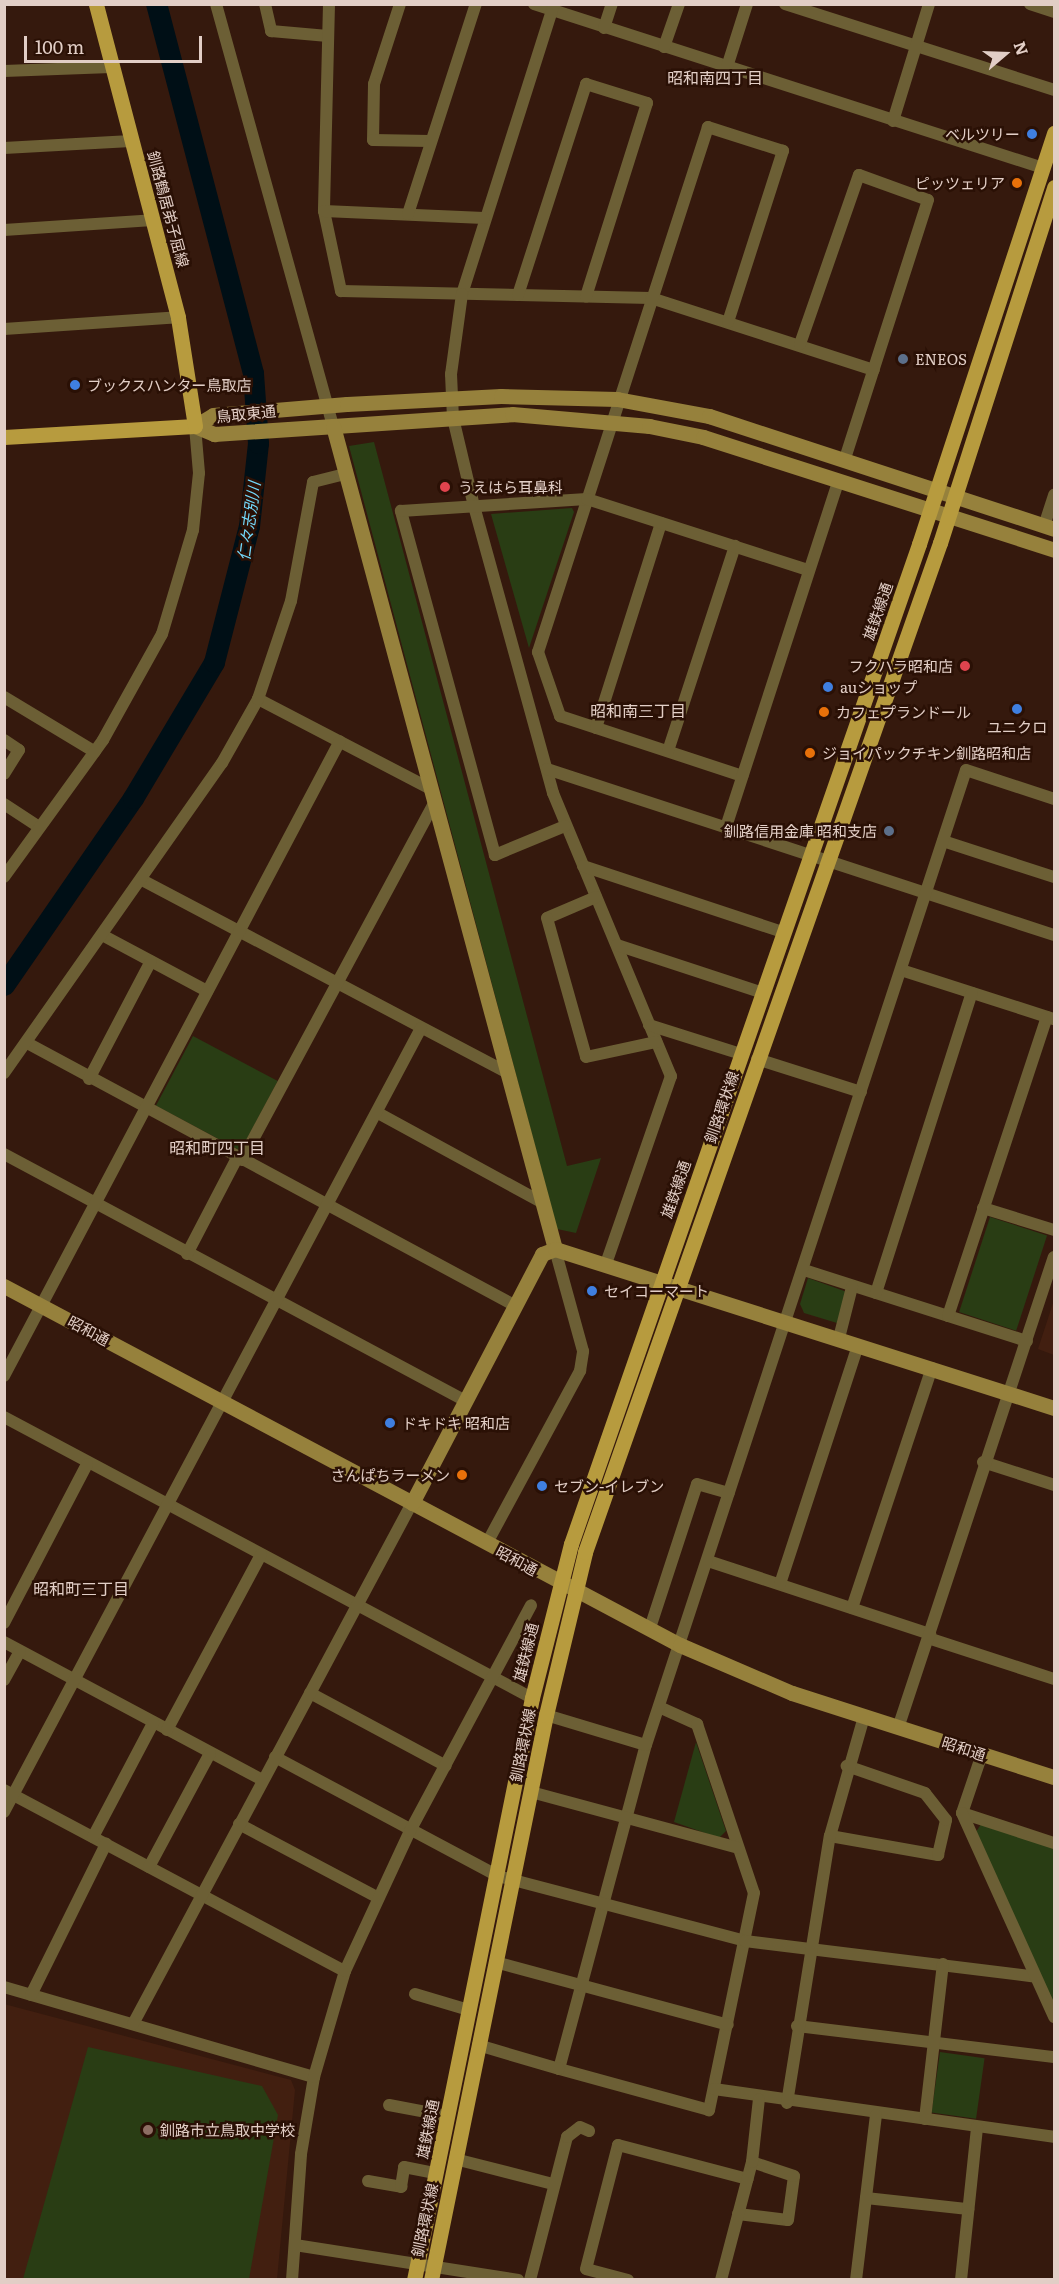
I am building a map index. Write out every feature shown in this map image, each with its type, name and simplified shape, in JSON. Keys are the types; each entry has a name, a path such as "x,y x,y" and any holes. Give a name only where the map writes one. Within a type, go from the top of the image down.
{"main road":[{"name":"釧路鶴居弟子屈線","path":"96,4 178,317 195,426"},
{"name":"雄鉄線通","path":"414,2280 469,2010 505,1878 532,1698 662,1281 785,933 930,509 1054,133"},
{"path":"757,1059 949,514 1054,187"},
{"path":"4,437 195,426"},
{"name":"釧路環状線","path":"430,2280 495,1962 505,1878 531,1792 568,1586 678,1286 757,1059"}],"street":[{"path":"216,4 328,406 433,805 583,1351 580,1371 487,1543"},
{"path":"265,4 271,31 328,36"},
{"path":"329,4 324,211 341,291 651,298 800,344 874,370"},
{"path":"400,4 374,84 373,140 430,141"},
{"path":"408,214 476,4"},
{"path":"534,4 554,7 604,28 1043,168"},
{"path":"604,28 612,4"},
{"path":"664,47 679,4"},
{"path":"727,67 747,4"},
{"path":"785,4 1054,90"},
{"path":"892,121 929,4"},
{"path":"1030,4 1054,12"},
{"path":"554,7 484,218 462,294 452,399 453,418 474,506 564,826 617,945 671,1076 606,1264"},
{"path":"4,71 111,67"},
{"path":"518,295 586,84 646,103 586,297"},
{"path":"728,322 783,151 708,127 610,420 538,652 554,709 596,728 742,776"},
{"path":"4,148 131,141"},
{"path":"800,344 859,175 928,200 845,459"},
{"path":"324,211 484,218"},
{"path":"4,230 153,220"},
{"path":"4,329 178,317"},
{"name":"鳥取東通","path":"195,426 213,415 328,406 452,399 617,399 709,416 1049,528"},
{"name":"鳥取東通","path":"195,426 214,434 512,414 610,420 694,435 949,514 1054,550"},
{"path":"4,877 95,752 162,634 180,577 199,473 195,426"},
{"path":"4,1073 29,1044 104,936 258,699 291,602 313,482 346,474"},
{"path":"726,827 839,480"},
{"path":"1049,528 1054,495"},
{"path":"564,826 495,855 401,511 587,499 808,570"},
{"path":"596,728 661,523"},
{"path":"668,751 735,546"},
{"path":"4,697 95,752"},
{"path":"258,699 429,788"},
{"path":"4,740 19,750 4,774"},
{"path":"6,1369 340,741"},
{"path":"547,769 1054,935"},
{"path":"560,2069 646,1745 787,1322 966,770 1054,799"},
{"path":"4,804 39,827"},
{"path":"187,1254 433,805"},
{"path":"943,840 1054,877"},
{"path":"583,866 785,933"},
{"path":"142,880 506,1072"},
{"path":"596,897 547,918 586,1057 656,1042"},
{"path":"104,936 207,991"},
{"path":"617,945 763,993"},
{"path":"89,1079 151,961"},
{"path":"901,970 1051,1018 983,1208 948,1316"},
{"path":"876,1293 972,993"},
{"path":"649,1024 741,1054"},
{"path":"4,1812 9,1792 75,1681 378,1113 421,1028"},
{"path":"29,1044 89,1079 514,1305"},
{"path":"757,1059 861,1092"},
{"path":"378,1113 541,1202"},
{"path":"4,1154 187,1254 464,1400"},
{"path":"983,1208 1054,1230"},
{"path":"133,2024 200,1894 412,1503 542,1254 555,1249 606,1264 1054,1408"},
{"path":"898,1728 984,1462 1054,1257"},
{"path":"804,1270 1027,1341"},
{"name":"昭和通","path":"4,1286 680,1645 864,1717 1054,1777"},
{"path":"839,1338 852,1287"},
{"path":"780,1584 858,1345"},
{"path":"852,1608 932,1368"},
{"path":"4,1417 87,1464 168,1504 532,1698"},
{"path":"984,1462 1054,1485"},
{"path":"4,1623 87,1464"},
{"path":"650,1628 697,1484 729,1493"},
{"path":"167,1730 261,1555"},
{"path":"708,1562 852,1608 1054,1679"},
{"path":"292,2280 314,2077 345,1971 410,1831 531,1605"},
{"path":"4,1642 262,1780"},
{"path":"4,1680 20,1651"},
{"path":"310,1693 446,1766"},
{"path":"478,2045 709,2110 754,1893 697,1724 659,1707"},
{"path":"546,1715 646,1745"},
{"path":"787,2103 797,2026 830,1836 847,1766 864,1717"},
{"path":"93,1837 153,1722"},
{"path":"149,1867 210,1753"},
{"path":"982,1754 962,1814 991,1868 1032,1976 1054,2017"},
{"path":"275,1757 410,1831 505,1878 745,1941 1032,1976"},
{"path":"830,1836 938,1855 946,1820 925,1793 847,1766"},
{"path":"9,1792 345,1971"},
{"path":"531,1792 738,1848"},
{"path":"962,1814 1054,1843"},
{"path":"239,1824 377,1898"},
{"path":"31,1995 106,1844"},
{"path":"495,1962 728,2025"},
{"path":"925,2119 943,1964"},
{"path":"4,1987 314,2077"},
{"path":"415,1994 469,2010"},
{"path":"797,2026 1054,2056"},
{"path":"714,2089 787,2103 1054,2137"},
{"path":"721,2280 752,2162 759,2099"},
{"path":"389,2105 448,2116"},
{"path":"856,2280 876,2115"},
{"path":"530,2280 567,2137 580,2127 589,2130"},
{"path":"961,2280 977,2127"},
{"path":"628,2280 586,2269 618,2145 748,2179"},
{"path":"455,2159 553,2184"},
{"path":"738,2214 788,2220 794,2176 752,2162"},
{"path":"369,2181 401,2187 404,2167 436,2174"},
{"path":"866,2198 968,2209"},
{"path":"295,2245 434,2264 518,2280"}],"shaded area":[{"path":"1054,1300 1054,1355 1038,1349"},
{"name":"釧路市立鳥取中学校","path":"4,2004 291,2080 295,2090 277,2279 5,2279"}],"green space":[{"path":"374,442 567,1166 601,1158 576,1233 557,1229 349,446"},
{"path":"572,508 574,512 529,648 491,514"},
{"path":"193,1036 278,1081 241,1151 156,1106"},
{"path":"990,1217 1047,1236 1016,1331 959,1312"},
{"path":"808,1278 847,1292 837,1323 804,1313 800,1304"},
{"path":"696,1742 726,1831 719,1838 674,1822"},
{"path":"981,1824 1054,1848 1054,2004 976,1832"},
{"name":"釧路市立鳥取中学校","path":"88,2047 262,2086 278,2115 249,2279 23,2279"},
{"path":"940,2052 985,2058 976,2119 932,2112"}],"waterway":[{"name":"仁々志別川","path":"4,985 133,798 214,662 249,526 258,443 253,373 156,4"}],"place":[{"name":"ベルツリー","path":"1032,134"},
{"name":"ピッツェリア","path":"1017,183"},
{"name":"ENEOS","path":"903,359"},
{"name":"ブックスハンター鳥取店","path":"75,385"},
{"name":"うえはら耳鼻科","path":"445,487"},
{"name":"フクハラ昭和店","path":"965,666"},
{"name":"auショップ","path":"828,687"},
{"name":"ユニクロ","path":"1017,709"},
{"name":"カフェプランドール","path":"824,712"},
{"name":"ジョイパックチキン釧路昭和店","path":"810,753"},
{"name":"釧路信用金庫 昭和支店","path":"889,831"},
{"name":"セイコーマート","path":"592,1291"},
{"name":"ドキドキ 昭和店","path":"390,1423"},
{"name":"さんぱちラーメン","path":"462,1475"},
{"name":"セブン-イレブン","path":"542,1486"},
{"name":"釧路市立鳥取中学校","path":"148,2130"}],"district":[{"name":"昭和南四丁目","path":"715,77"},
{"name":"昭和南三丁目","path":"638,710"},
{"name":"昭和町四丁目","path":"217,1147"},
{"name":"昭和町三丁目","path":"81,1588"}]}
